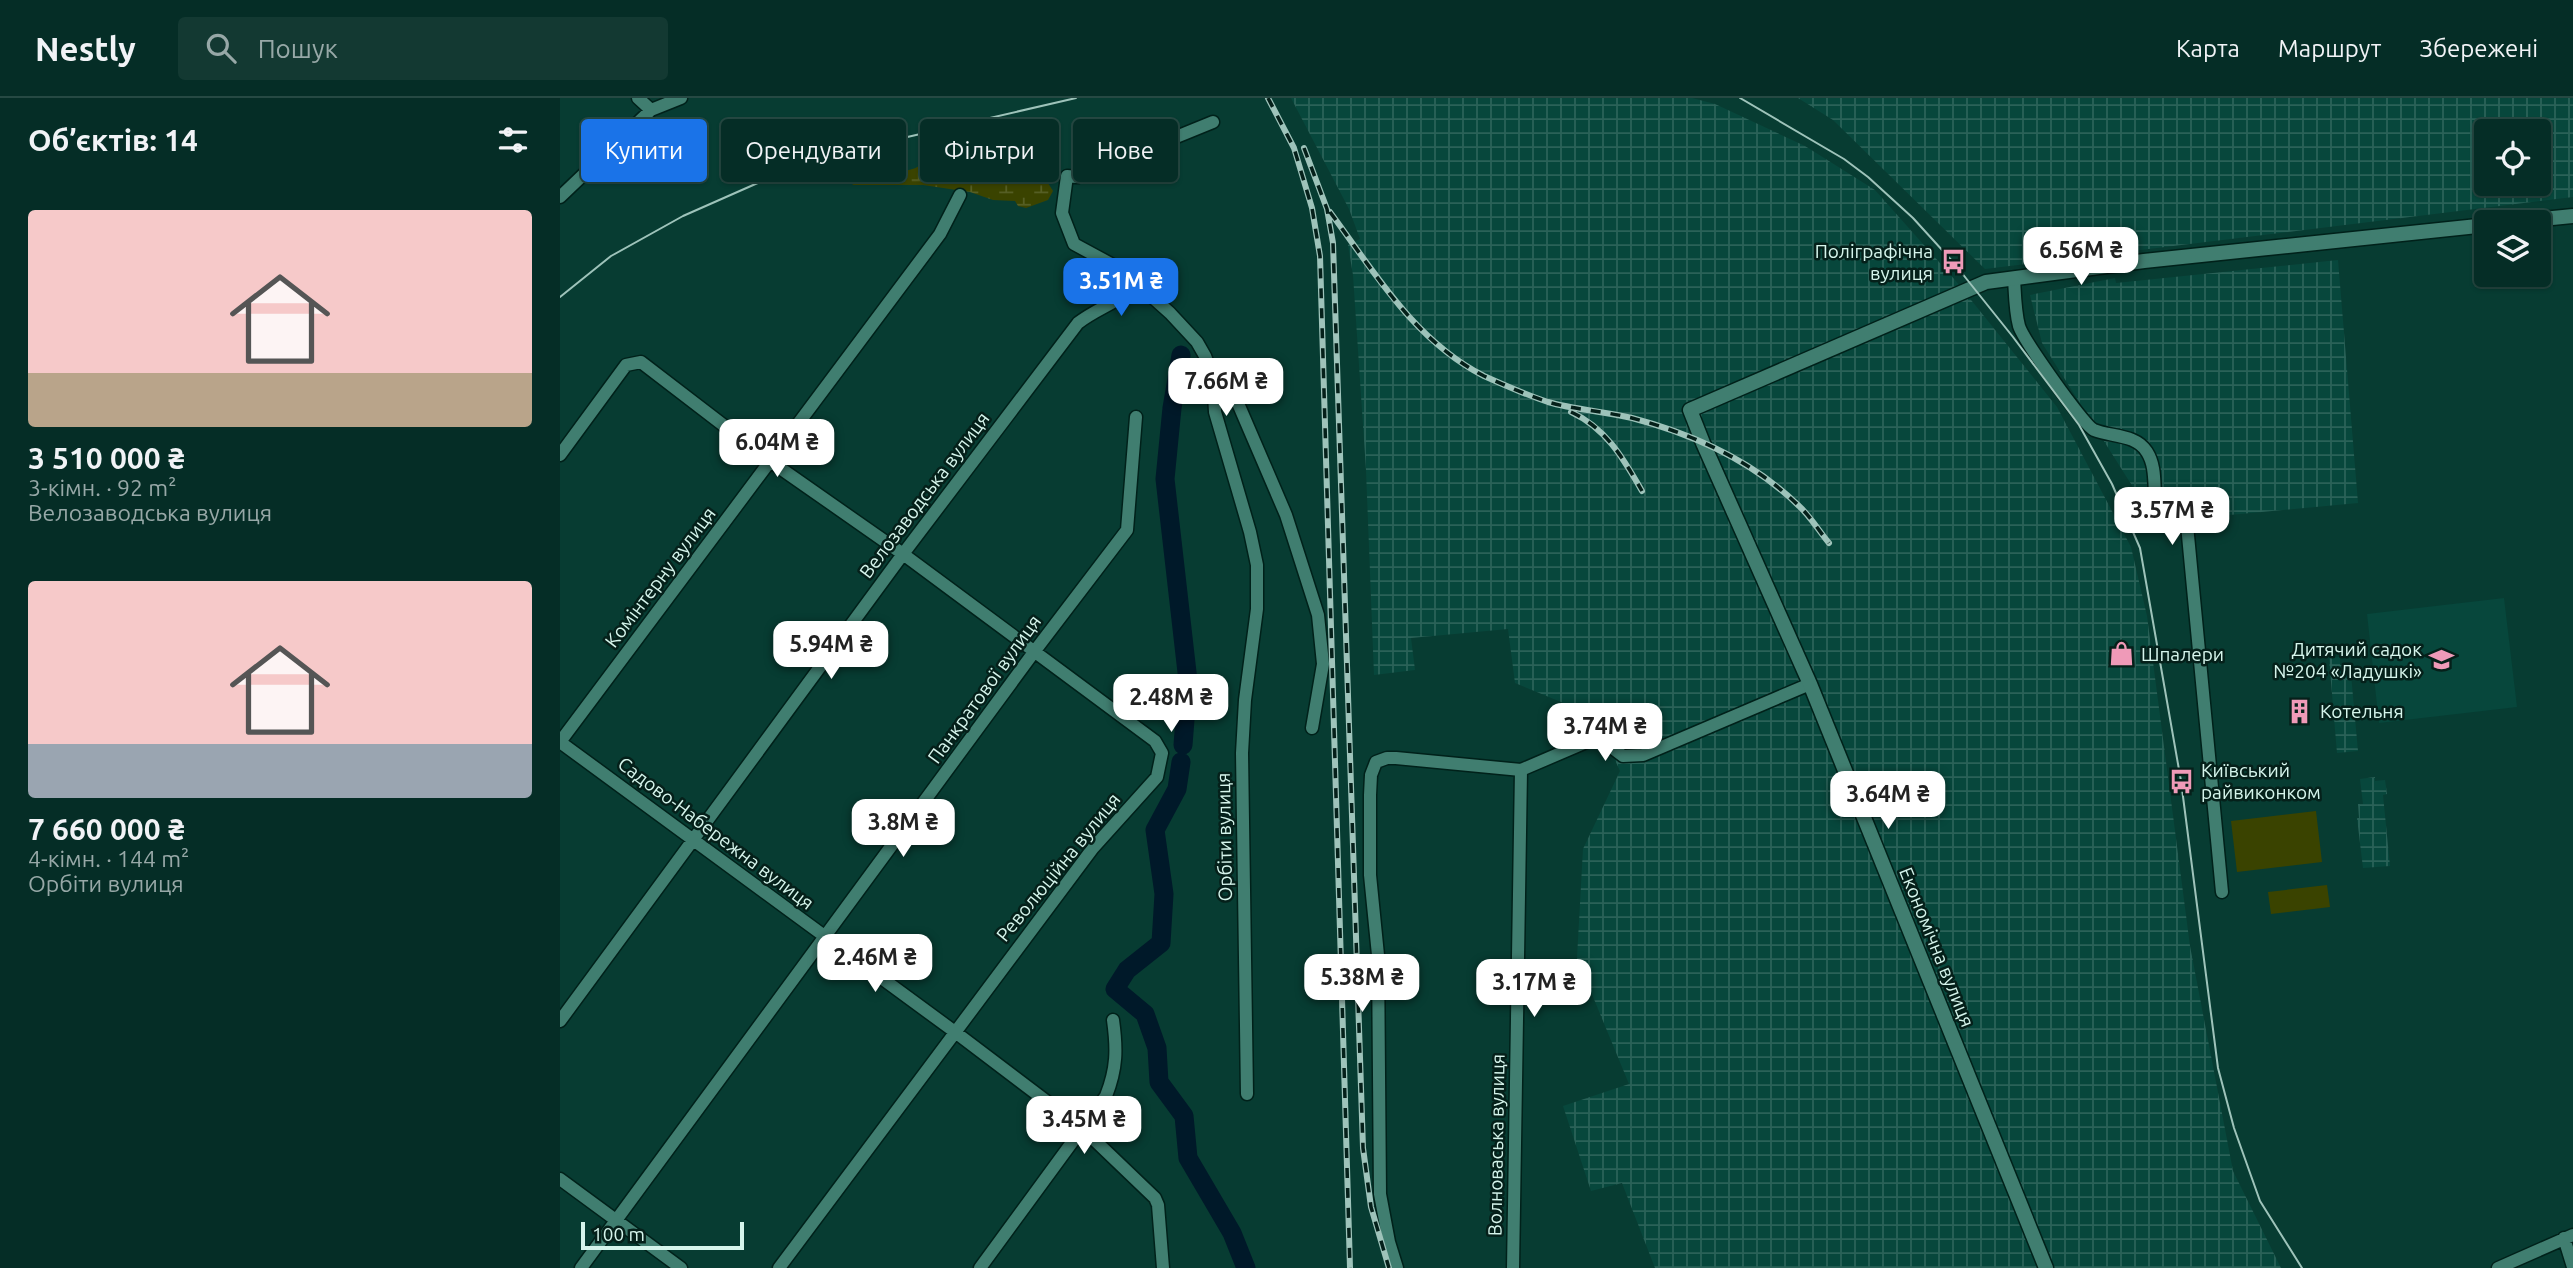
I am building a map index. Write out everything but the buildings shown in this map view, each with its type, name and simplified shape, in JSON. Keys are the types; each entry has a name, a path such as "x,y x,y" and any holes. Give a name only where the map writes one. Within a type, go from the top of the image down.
{"street":[{"path":"638,98 650,110"},
{"path":"560,197 650,110 681,98"},
{"path":"1213,122 1078,177 1067,176 1062,213 1074,244 1122,270 1170,313 1196,342 1213,377 1237,401 1286,515 1318,615 1323,664 1312,728"},
{"name":"Комінтерну вулиця","path":"560,742 940,234 960,195"},
{"path":"2551,218 2573,216"},
{"path":"2222,892 2187,525 2170,524 2156,510 2149,454 2144,447 2135,441 2091,428 2049,373 2019,325 2014,278 2144,261 2474,226"},
{"name":"Економічна вулиця","path":"2014,278 1980,284 1690,410 1810,684 2046,1268"},
{"name":"Велозаводська вулиця","path":"560,1021 903,554 1078,323 1119,300 1138,284"},
{"name":"Революційна вулиця","path":"560,455 626,365 640,362 1155,741 1162,753 1157,776 1093,848 779,1268"},
{"name":"Орбіти вулиця","path":"1213,377 1214,412 1250,531 1256,565 1256,609 1242,743 1247,1094"},
{"name":"Панкратової вулиця","path":"581,1268 1034,652 1128,530 1136,417"},
{"path":"1397,1268 1380,1194 1378,955 1370,875 1371,775 1376,762 1396,758 1521,770 1598,737 1623,756 1643,755 1810,684"},
{"name":"Садово-Набережна вулиця","path":"560,742 1083,1129 1155,1198 1158,1205 1163,1268"},
{"name":"Волноваська вулиця","path":"1513,1268 1521,770"},
{"path":"980,1268 1106,1096 1112,1082 1117,1051 1113,1020"},
{"path":"560,1179 681,1268"},
{"path":"2498,1268 2569,1236 2573,1267"}],"shaded area":[{"path":"1291,98 1692,98 1715,104 1805,146 1875,190 1955,280 2057,407 2131,547 2147,616 2190,946 2233,1171 2281,1268 1655,1268 1622,1183 1591,1191 1563,1106 1629,1084 1577,958 1583,849 1620,771 1595,716 1515,683 1508,629 1411,638 1415,670 1374,675 1366,470 1353,275 1348,245 1360,239 1349,209"},
{"path":"1798,98 2573,98 2573,197 1985,269 1833,120"},
{"path":"2338,260 2358,503 2155,522 2042,343 2030,295 2115,278 2116,283"},
{"name":"Дитячий садок №204 «Ладушкі»","path":"2504,598 2517,707 2379,723 2367,614"},
{"path":"2340,657 2340,665 2350,664 2358,751 2337,753 2329,658"},
{"path":"2375,777 2375,781 2385,780 2387,794 2383,795 2390,866 2363,868 2357,818 2358,804 2363,804 2360,779"}],"green space":[{"path":"920,165 920,182 1048,183 1053,191 1048,200 1026,208 1018,206 1015,201 993,200 970,192 923,185 852,185 856,182 906,182 906,170"},
{"path":"2316,811 2322,862 2237,872 2231,821"},
{"path":"2327,885 2330,907 2271,914 2268,892"}],"waterway":[{"path":"1181,355 1172,408 1165,479 1188,681 1183,745"},
{"path":"1181,762 1177,789 1155,830 1164,894 1161,943 1127,970 1115,989 1145,1014 1157,1048 1159,1082 1184,1116 1188,1158 1232,1233 1246,1268"}],"tram line":[{"path":"560,297 611,256 683,216 760,182 890,141 1076,98"},
{"path":"1740,98 1844,159 1913,218 1953,262 2079,425 2112,484 2140,548 2181,781 2218,1068 2234,1128 2260,1201 2302,1268"}],"railway":[{"path":"1268,98 1294,148 1312,208 1320,256 1350,1268"},
{"path":"1304,148 1327,209 1333,243 1363,1148 1371,1207 1389,1268"},
{"path":"1330,212 1380,281 1416,324 1459,361 1484,376 1548,402 1632,418 1677,432 1721,451 1781,490 1803,510 1829,543"},
{"path":"1571,412 1604,435 1642,491"}],"place":[{"name":"Поліграфічна вулиця","path":"1953,262"},
{"name":"Шпалери","path":"2121,654"},
{"name":"Дитячий садок №204 «Ладушкі»","path":"2442,660"},
{"name":"Котельня","path":"2300,711"},
{"name":"Київський райвиконком","path":"2181,781"}]}
